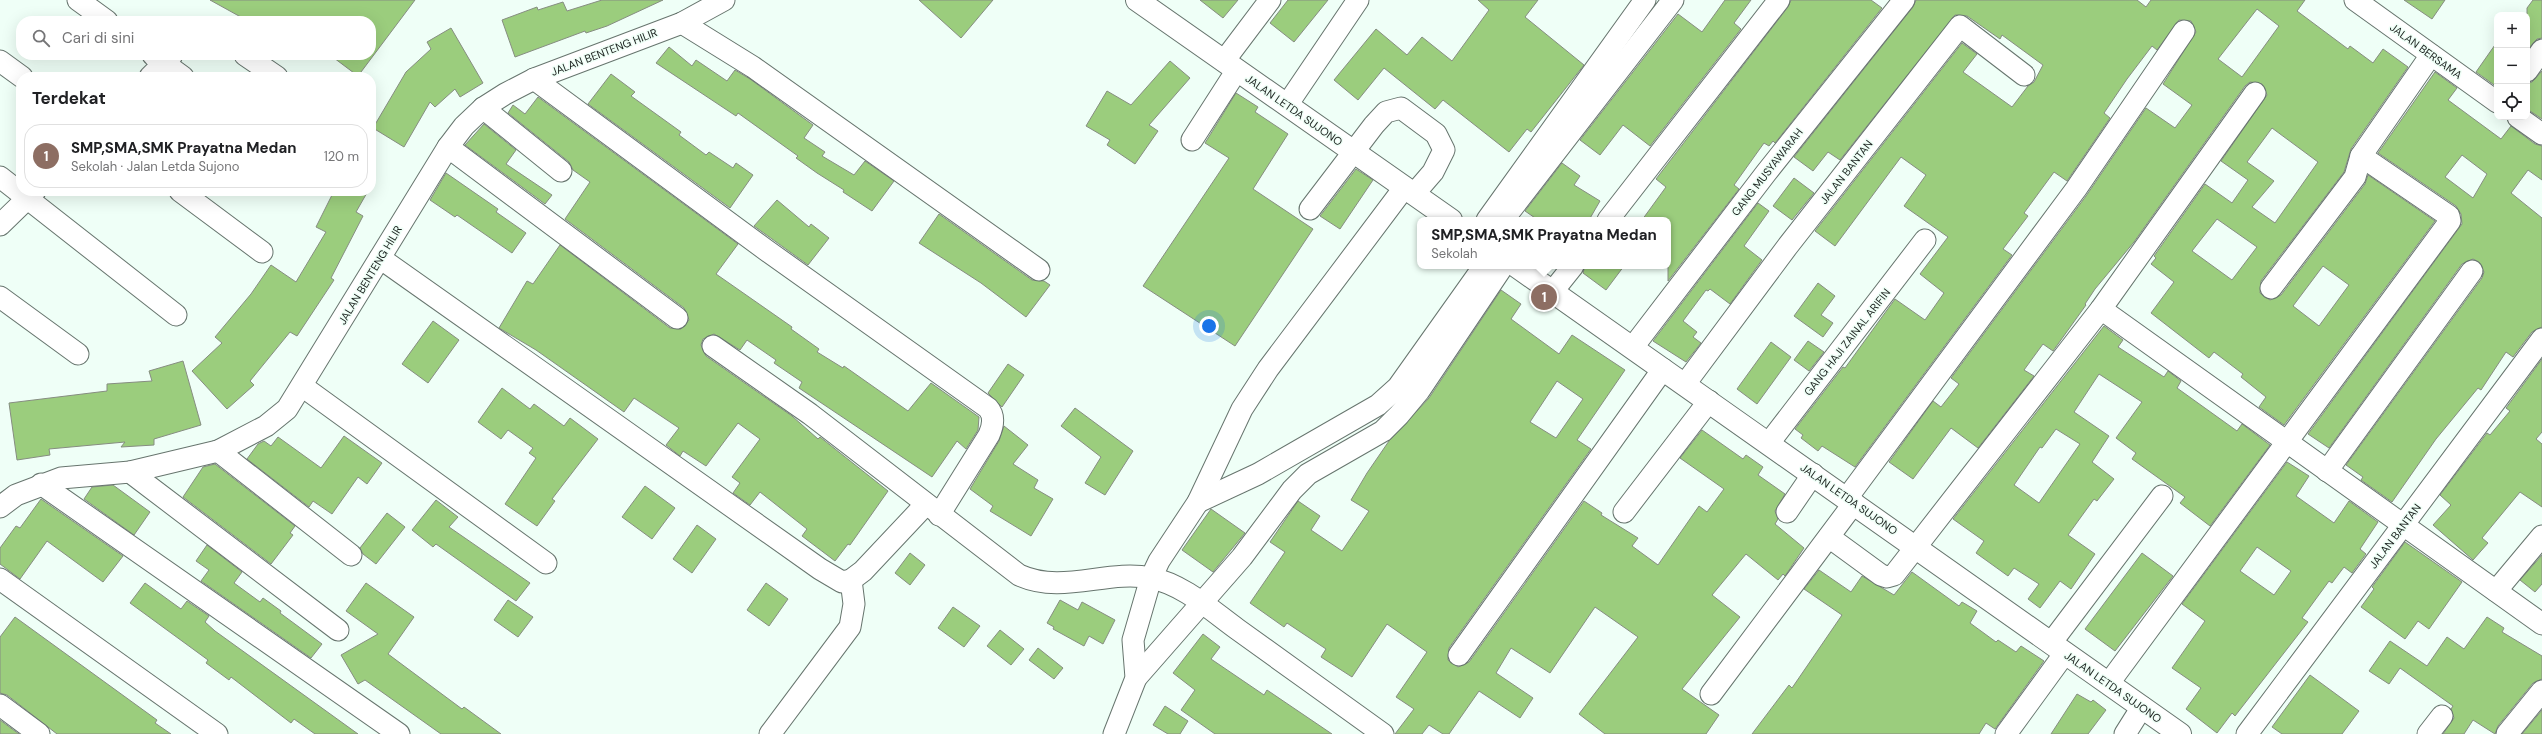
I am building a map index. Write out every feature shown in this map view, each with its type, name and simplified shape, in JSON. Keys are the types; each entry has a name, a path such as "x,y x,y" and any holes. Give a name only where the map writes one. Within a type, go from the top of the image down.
{"highway":[{"name":"JALAN LETDA SUJONO","path":"1137,0 1447,217"},
{"name":"JALAN LETDA SUJONO","path":"1520,269 1851,500 2180,734"}],"street":[{"path":"78,0 100,16"},
{"name":"JALAN BENTENG HILIR","path":"0,507 16,495 41,484 61,478 130,472 218,451 266,426 287,409 448,147 464,126 483,108 534,79 682,23 724,0"},
{"path":"1192,140 1231,66 1270,0"},
{"path":"1287,105 1358,0"},
{"path":"1489,217 1645,0"},
{"path":"1504,217 1673,0"},
{"path":"1610,217 1779,0"},
{"name":"GANG MUSYAWARAH","path":"1632,347 1756,185 1904,0"},
{"name":"JALAN BERSAMA","path":"2361,2 2431,55 2494,100"},
{"path":"682,23 753,67 1039,270"},
{"name":"JALAN BANTAN","path":"1685,384 1787,247 1960,26 2024,75"},
{"path":"1711,694 1829,537 1851,500 2076,189 2184,31"},
{"path":"2530,67 2542,50"},
{"path":"2271,288 2355,177 2361,156 2431,55"},
{"path":"253,60 270,72"},
{"path":"0,61 16,73"},
{"path":"160,62 175,72"},
{"path":"380,258 820,569 842,582 851,580 863,571 932,509 989,435 992,428 990,411 534,79"},
{"path":"1829,537 1887,577 1894,575 2100,309 2255,93"},
{"path":"483,108 561,171"},
{"path":"1136,678 1133,640 1151,578 1198,502 1242,409 1268,369 1409,191 1433,172 1444,150 1436,134 1401,108 1386,112 1352,151 1310,209"},
{"path":"2522,120 2542,134"},
{"path":"448,147 677,318"},
{"path":"2109,683 2451,219 2449,216 2361,156"},
{"path":"0,177 16,186"},
{"path":"0,226 30,196"},
{"path":"34,196 176,314"},
{"path":"187,196 262,252"},
{"name":"GANG HAJI ZAINAL ARIFIN","path":"1769,443 1925,240"},
{"path":"1198,502 1258,474 1378,405 1398,387 1482,269"},
{"path":"1114,734 1136,678 1242,557 1292,490 1308,474 1383,431 1399,416 1419,391 1501,269"},
{"path":"1553,291 1570,269"},
{"path":"2327,471 2472,271"},
{"path":"0,297 78,354"},
{"path":"2100,309 2542,624"},
{"name":"JALAN BANTAN","path":"2247,734 2542,339"},
{"path":"712,346 810,414 1008,568 1029,580 1060,584 1118,578 1151,578 1174,587 1202,604 1383,734"},
{"path":"1459,655 1663,369"},
{"path":"302,386 546,564"},
{"path":"1624,512 1709,402"},
{"path":"218,451 351,555"},
{"path":"130,472 338,630"},
{"path":"1787,512 1813,474"},
{"path":"41,484 399,734"},
{"path":"2006,734 2058,648 2162,496"},
{"path":"2496,591 2542,536"},
{"path":"0,579 217,734"},
{"path":"770,734 850,627 854,604 851,580"},
{"path":"2507,734 2542,691"},
{"path":"0,705 39,734"},
{"path":"2125,734 2142,707"},
{"path":"2428,734 2442,716"}],"building":[{"path":"210,0 415,0 376,52 376,16 239,16"},
{"path":"602,0 663,0 607,26 586,33 585,31 515,57 502,20 537,7 538,10 563,2 567,11"},
{"path":"919,0 993,0 961,38"},
{"path":"1200,0 1238,0 1223,18"},
{"path":"1288,0 1328,0 1294,42 1270,23"},
{"path":"1478,0 1538,0 1525,17 1584,65 1531,132 1527,129 1509,152 1443,100 1435,109 1384,68 1358,100 1334,80 1376,29 1407,55 1422,37 1452,61 1489,10"},
{"path":"1725,0 1751,0 1734,23 1741,29 1650,146 1623,125 1600,155 1580,140 1678,14 1702,32"},
{"path":"1791,0 1871,0 1882,8 1775,143 1773,141 1769,146 1764,143 1734,185 1739,189 1668,281 1668,269 1671,269 1671,217 1644,217 1666,187 1656,179 1788,7"},
{"path":"1916,0 2137,0 2146,7 2151,0 2305,0 2297,11 2348,49 2350,46 2373,63 2383,49 2408,67 2351,149 2344,172 2261,281 2260,293 2270,300 2281,295 2365,184 2368,175 2435,221 2284,425 2259,407 2266,397 2241,377 2243,374 2214,352 2209,358 2151,313 2174,282 2151,264 2156,258 2154,256 2205,184 2232,203 2248,180 2221,161 2267,95 2262,84 2250,82 2245,86 2134,242 2095,289 2085,304 2086,305 2053,351 2043,344 2024,370 2034,376 1978,448 1951,428 1913,479 1889,462 1933,401 1941,407 1959,384 1951,378 2086,196 2146,108 2175,128 2192,105 2163,84 2196,32 2191,21 2179,20 2157,50 2152,46 2127,79 2104,113 2110,118 2067,181 2054,172 2024,213 2028,216 2003,249 2012,255 1855,467 1822,446 1818,451 1801,438 1803,435 1795,429 1843,367 1845,368 1895,299 1925,320 1944,293 1920,274 1948,237 1904,206 1926,175 1901,157 1835,246 1815,231 1962,43 1977,54 1963,72 2012,107 2028,86 2034,82 2043,65 2002,35 2000,39 1967,16 1955,15 1840,160 1828,152 1813,171 1794,157 1913,7","holes":["2257,9 2279,26 2242,77 2218,59","2272,128 2318,162 2275,223 2252,207 2274,181 2247,162","2217,219 2257,247 2232,280 2192,251","2323,266 2349,285 2319,326 2293,306"]},
{"path":"2404,0 2445,0 2432,19"},
{"path":"2533,0 2542,0 2542,38 2537,39 2530,47 2530,12 2527,12 2527,8"},
{"path":"451,28 483,83 460,97 455,89 435,107 430,102 404,147 376,130 376,123 406,72 431,49 427,42"},
{"path":"2494,46 2494,85 2476,72"},
{"path":"669,47 692,66 696,60 727,81 735,70 750,79 813,125 804,138 825,152 822,156 854,175 865,161 894,181 872,211 843,192 844,190 796,158 798,156 738,113 736,116 656,63"},
{"path":"337,60 370,60 361,72 353,72"},
{"path":"1170,61 1190,78 1149,125 1158,131 1135,164 1107,145 1110,140 1086,126 1107,91 1131,105"},
{"path":"2542,71 2542,119 2530,111 2530,82"},
{"path":"2435,72 2457,88 2448,100 2501,139 2511,126 2535,144 2542,146 2542,180 2528,170 2511,193 2542,218 2542,327 2532,332 2513,357 2506,352 2481,390 2478,388 2436,439 2392,502 2361,480 2363,477 2346,465 2482,278 2484,272 2479,262 2473,259 2462,264 2329,448 2308,434 2462,224 2461,214 2456,206 2378,153","holes":["2462,155 2487,174 2473,198 2445,177"]},
{"path":"611,74 635,92 631,96 681,132 679,135 706,155 709,152 733,168 736,163 753,175 730,208 588,104"},
{"path":"1236,93 1258,107 1255,112 1288,134 1253,189 1313,229 1235,346 1143,286 1229,158 1205,143"},
{"path":"538,97 738,244 716,274 792,327 791,329 819,349 817,352 843,368 844,366 908,411 931,383 979,417 978,430 966,449 957,441 932,477 799,388 802,382 774,363 776,360 747,340 740,350 714,334 703,339 701,345 706,356 792,416 818,439 820,437 888,491 850,545 848,544 835,561 802,536 807,529 760,492 750,505 733,493 740,483 732,477 760,439 738,423 706,466 683,451 680,456 666,445 679,428 634,398 624,412 536,350 499,328 527,281 533,284 560,245 670,328 681,329 689,320 684,308 565,219 590,182 573,170 569,162 508,113 513,105 525,114"},
{"path":"484,124 516,150 506,164 552,195 545,204 465,145"},
{"path":"1562,163 1580,176 1574,185 1600,201 1591,217 1534,217 1525,211"},
{"path":"1356,169 1373,180 1340,229 1320,216"},
{"path":"446,173 498,209 496,212 526,233 512,253 457,215 455,217 430,200"},
{"path":"1794,178 1814,193 1792,220 1773,206"},
{"path":"332,196 365,196 356,212 363,216 331,278 334,280 297,336 290,332 250,381 254,385 227,409 192,371 222,343 215,337 251,294 271,265 296,282 326,232 316,227"},
{"path":"777,200 809,227 811,224 829,238 808,265 754,226"},
{"path":"1758,203 1769,211 1744,246 1762,260 1730,304 1710,289 1708,291 1706,290 1683,321 1697,332 1693,337 1701,343 1686,362 1653,341"},
{"path":"939,214 1032,280 1044,281 1050,285 1026,317 981,283 919,243"},
{"path":"1584,269 1622,269 1606,290 1583,273"},
{"path":"1818,283 1835,296 1821,315 1833,323 1823,337 1794,316"},
{"path":"1501,290 1521,304 1511,319 1559,354 1572,335 1625,370 1577,440 1591,449 1449,648 1448,660 1458,667 1469,662 1584,501 1602,513 1601,515 1638,538 1632,546 1658,565 1699,506 1707,512 1724,489 1680,458 1702,430 1743,459 1746,455 1763,467 1758,475 1785,494 1775,511 1778,519 1775,524 1804,548 1785,576 1783,574 1778,580 1746,554 1712,595 1740,617 1682,689 1719,715 1706,734 1605,734 1579,714 1638,637 1595,607 1550,673 1511,648 1496,673 1533,698 1520,718 1479,691 1449,734 1443,734 1429,725 1422,734 1395,734 1414,709 1396,697 1427,652 1387,624 1352,677 1321,657 1326,649 1287,623 1284,627 1250,603 1285,552 1270,542 1298,501 1320,516 1311,530 1342,551 1369,511 1351,500 1389,441 1429,398","holes":["1557,381 1583,399 1556,438 1530,422"]},
{"path":"433,321 459,340 428,383 402,364"},
{"path":"2104,326 2123,340 2118,347 2164,377 2168,371 2181,381 2177,388 2237,431 2242,424 2270,445 2210,526 2180,503 2185,497 2132,459 2136,453 2116,438 2142,402 2099,374 2074,412 2109,436 2092,462 2114,479 2097,501 2094,499 2068,535 2095,554 2071,589 2060,581 2040,608 2028,599 2039,584 2014,568 2008,576 1976,553 1984,541 1953,519","holes":["2056,429 2080,444 2039,503 2014,485 2040,447 2042,448"]},
{"path":"1808,341 1824,352 1809,371 1794,360"},
{"path":"1771,342 1791,357 1757,404 1737,389"},
{"path":"2542,359 2542,432 2536,439 2542,444 2542,507 2520,492 2482,538 2488,543 2473,560 2433,525 2451,505 2440,495 2487,433 2490,435 2510,411 2506,408"},
{"path":"183,361 201,425 154,439 154,445 121,447 125,442 49,449 50,455 17,460 9,403 107,391 107,384 152,381 149,371"},
{"path":"1008,364 1024,375 1002,407 988,393"},
{"path":"502,388 530,409 534,404 564,426 570,418 598,439 552,499 555,501 537,526 505,504 536,458 529,453 533,448 508,430 501,439 478,422"},
{"path":"1075,408 1133,451 1105,495 1085,483 1101,457 1061,426"},
{"path":"1004,426 1028,445 1013,464 1038,480 1034,488 1053,499 1031,536 990,511 993,506 970,489 999,441"},
{"path":"344,436 382,463 367,484 358,477 332,514 313,501 309,507 247,459 258,444 264,441 271,446 278,437 321,468"},
{"path":"2287,462 2309,476 2296,496 2334,523 2349,501 2378,522 2360,549 2366,554 2352,573 2344,567 2332,583 2329,581 2302,618 2308,622 2235,716 2232,713 2217,733 2186,709 2201,688 2172,668 2205,621 2182,604","holes":["2257,547 2291,571 2274,595 2240,571"]},
{"path":"215,464 295,526 290,533 293,535 271,564 183,497 203,467"},
{"path":"113,485 150,512 134,535 84,499 92,487"},
{"path":"645,486 675,508 652,539 622,517"},
{"path":"41,499 123,556 103,582 47,541 20,579 0,564 0,548 16,526 20,528"},
{"path":"436,500 458,517 449,527 530,583 516,601 436,544 433,547 412,530"},
{"path":"1211,509 1245,533 1213,572 1182,550"},
{"path":"387,513 405,527 376,564 363,554 360,548"},
{"path":"697,525 716,539 692,573 673,559"},
{"path":"2405,542 2462,582 2429,629 2418,621 2405,639 2361,607 2374,589 2372,587"},
{"path":"207,545 242,572 234,583 260,602 263,598 281,611 280,613 322,644 311,658 201,581 209,570 196,561"},
{"path":"910,553 925,565 910,585 895,573"},
{"path":"2142,553 2173,576 2115,651 2085,629"},
{"path":"2542,555 2542,584 2535,592 2520,580"},
{"path":"1819,570 1851,592 1862,576 1894,595 1912,572 1959,606 1962,602 1977,611 1970,623 1996,642 1998,640 2016,652 2021,646 2044,661 1995,729 1986,723 1979,734 1752,734 1789,685 1792,688 1842,615 1804,589"},
{"path":"145,583 181,609 187,601 209,616 205,622 215,631 358,734 315,734 294,719 291,723 231,677 229,680 206,663 208,660 130,603"},
{"path":"366,583 414,617 388,654 462,709 464,707 501,734 441,734 365,680 358,684 341,655 378,634 346,611"},
{"path":"766,583 788,599 769,626 747,610"},
{"path":"508,600 533,617 518,637 494,620"},
{"path":"1060,600 1078,610 1082,602 1115,620 1103,644 1089,636 1084,646 1053,629 1054,627 1047,623"},
{"path":"953,607 980,626 964,647 938,628"},
{"path":"15,617 157,720 155,723 171,734 57,734 7,695 0,693 0,637"},
{"path":"2487,617 2504,628 2502,632 2542,656 2542,679 2533,683 2498,726 2495,734 2473,720 2464,734 2443,734 2454,718 2451,709 2453,706 2400,668 2389,684 2369,671 2390,641 2427,666 2447,637 2464,649"},
{"path":"1000,630 1024,649 1011,665 987,646"},
{"path":"1203,634 1220,647 1211,659 1264,695 1267,690 1332,734 1215,734 1181,710 1195,690 1173,673"},
{"path":"1038,648 1063,668 1054,679 1029,660"},
{"path":"2310,675 2359,711 2342,734 2282,734 2272,727"},
{"path":"2077,694 2091,702 2093,700 2106,710 2088,734 2051,734"},
{"path":"1165,706 1188,721 1180,734 1168,734 1153,725"},
{"path":"2542,710 2542,734 2522,734"},
{"path":"0,720 19,734 0,734"}],"place":[{"name":"SMP,SMA,SMK Prayatna Medan","path":"1544,297"}]}
